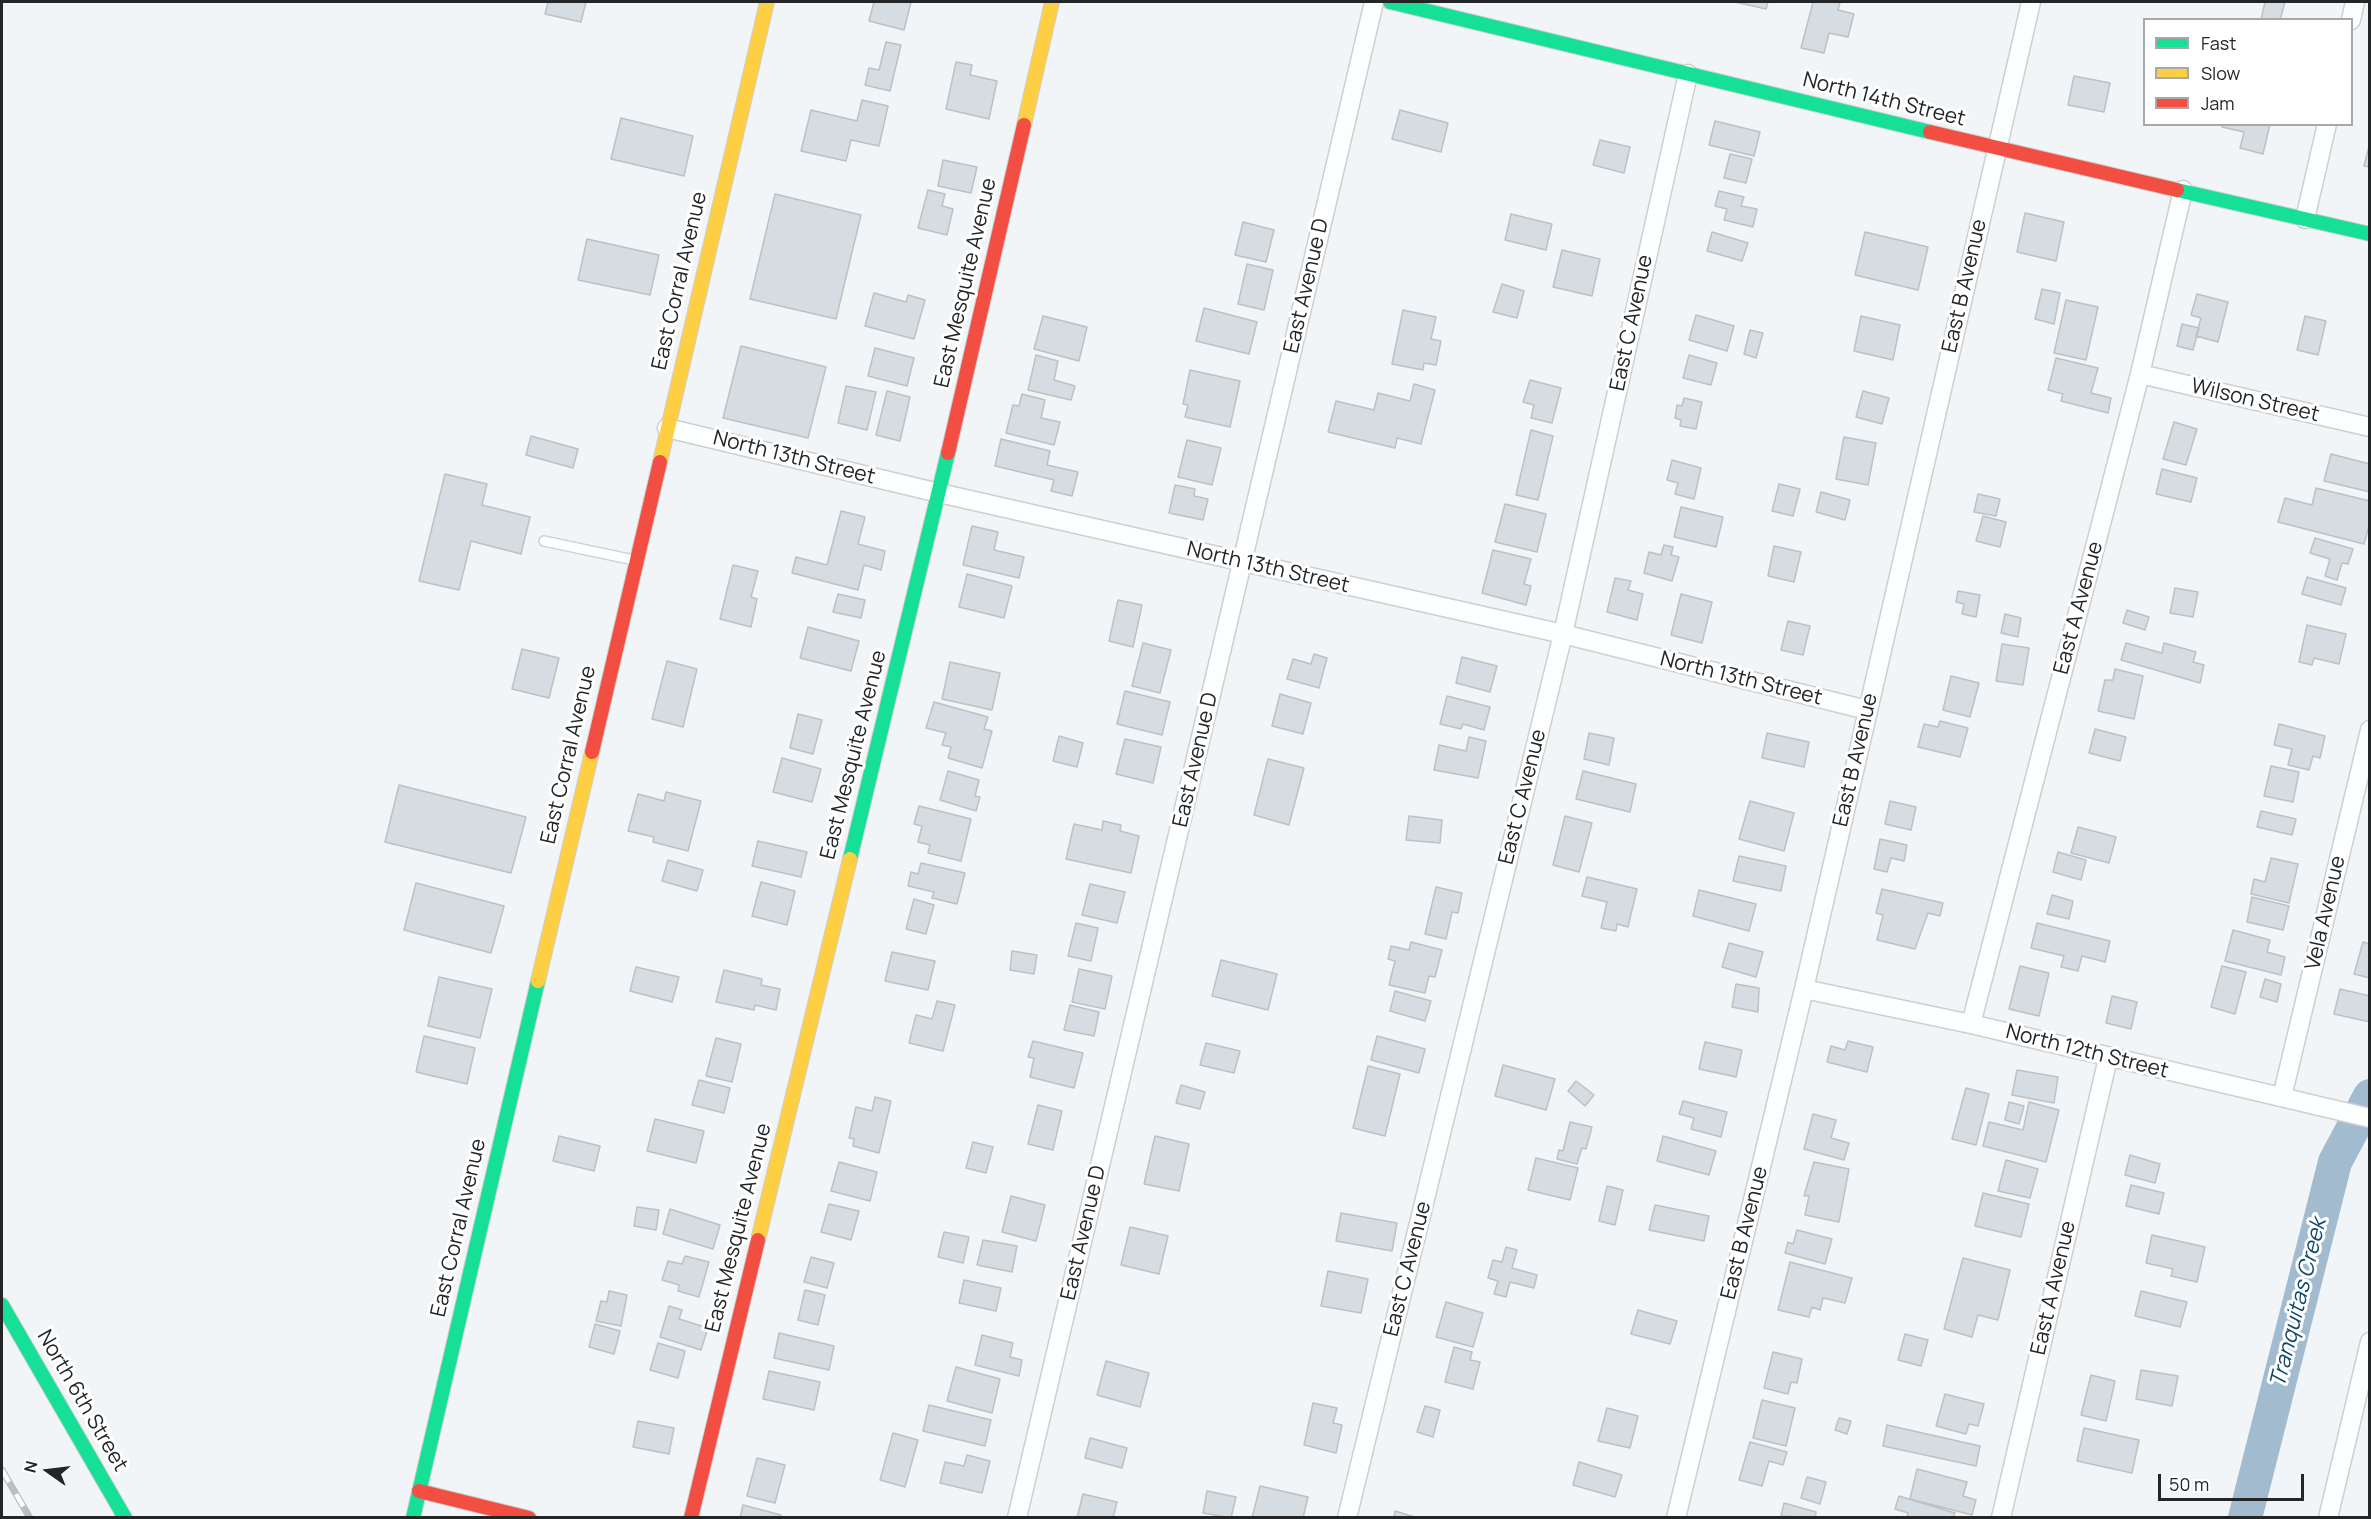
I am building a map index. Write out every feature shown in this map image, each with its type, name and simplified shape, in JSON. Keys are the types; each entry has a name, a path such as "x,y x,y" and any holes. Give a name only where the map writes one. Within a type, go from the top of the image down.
{"main road":[{"name":"East Corral Avenue","path":"413,1518 767,2"},
{"name":"East Mesquite Avenue","path":"690,1518 939,493 1052,2"},
{"name":"North 14th Street","path":"1390,2 1997,148 2370,234"},
{"name":"North 6th Street","path":"2,1305 125,1518"},
{"path":"418,1491 529,1518"}],"street":[{"name":"East Avenue D","path":"1017,1518 1374,2"},
{"name":"East B Avenue","path":"1676,1518 1804,989 2031,2"},
{"path":"2351,18 2355,2"},
{"name":"East C Avenue","path":"1347,1518 1563,634 1688,74"},
{"path":"2305,219 2327,126"},
{"name":"East A Avenue","path":"1971,1024 2140,374 2183,190"},
{"name":"Wilson Street","path":"2140,374 2370,427"},
{"name":"North 13th Street","path":"667,428 939,493 1563,634 1867,710"},
{"name":"Vela Avenue","path":"2282,1097 2370,730"},
{"name":"North 12th Street","path":"1804,989 1971,1024 2370,1118"},
{"name":"East A Avenue","path":"2001,1518 2108,1058"},
{"path":"2328,1518 2370,1342"}],"lane":[{"path":"544,541 636,561"}],"building":[{"path":"548,2 586,2 581,22 545,14"},
{"path":"874,2 911,2 904,30 869,21"},
{"path":"1735,2 1768,2 1766,9"},
{"path":"1813,2 1840,2 1838,10 1854,14 1848,37 1829,33 1824,53 1801,48"},
{"path":"2265,2 2285,2 2281,18 2261,18"},
{"path":"886,42 901,45 890,91 865,85 869,68 879,70"},
{"path":"956,62 972,65 970,75 997,81 989,119 946,109"},
{"path":"2074,76 2110,83 2104,112 2068,105"},
{"path":"862,100 888,106 879,146 851,140 846,161 801,151 811,110 857,121"},
{"path":"1400,110 1448,123 1441,152 1392,139"},
{"path":"621,118 693,136 684,176 611,159"},
{"path":"1715,121 1760,132 1754,156 1709,145"},
{"path":"2270,126 2263,154 2240,148 2244,132 2222,127"},
{"path":"1600,140 1630,147 1624,173 1593,165"},
{"path":"2370,142 2370,167 2364,166"},
{"path":"1730,154 1752,159 1746,183 1724,178"},
{"path":"943,160 977,167 971,193 938,186"},
{"path":"928,190 945,194 942,206 953,209 947,235 918,228"},
{"path":"1719,191 1744,197 1741,206 1757,209 1753,227 1724,220 1727,209 1715,206"},
{"path":"775,194 861,215 836,319 750,299"},
{"path":"2025,213 2064,222 2056,261 2017,252"},
{"path":"1511,214 1552,224 1546,250 1505,240"},
{"path":"1243,222 1274,230 1266,262 1235,255"},
{"path":"1712,232 1748,243 1742,261 1707,251"},
{"path":"1865,232 1928,247 1918,290 1855,275"},
{"path":"587,239 659,255 650,295 578,280"},
{"path":"1562,250 1600,259 1592,296 1553,287"},
{"path":"1247,264 1273,270 1264,310 1238,304"},
{"path":"1502,284 1524,291 1517,318 1493,312"},
{"path":"2042,289 2060,293 2054,324 2035,319"},
{"path":"874,293 906,302 908,295 925,300 914,339 865,326"},
{"path":"2197,294 2228,302 2218,342 2196,336 2201,318 2191,315"},
{"path":"2066,300 2098,307 2086,360 2054,353"},
{"path":"1204,308 1257,322 1249,354 1196,341"},
{"path":"1403,310 1436,317 1431,339 1441,341 1436,365 1424,363 1423,370 1392,364"},
{"path":"1696,315 1734,326 1727,351 1689,340"},
{"path":"1043,316 1087,327 1079,361 1034,349"},
{"path":"1861,316 1900,325 1893,360 1854,351"},
{"path":"2305,316 2326,321 2318,355 2297,350"},
{"path":"2182,324 2199,328 2193,350 2177,346"},
{"path":"1750,330 1763,333 1756,358 1744,354"},
{"path":"741,346 826,367 808,438 723,418"},
{"path":"875,348 914,358 907,386 868,376"},
{"path":"1036,355 1058,361 1054,380 1075,386 1071,400 1028,390"},
{"path":"1689,355 1717,363 1711,385 1683,378"},
{"path":"2056,358 2098,368 2091,393 2111,398 2108,413 2061,401 2063,394 2048,390"},
{"path":"1190,370 1240,381 1230,427 1185,417 1188,405 1183,404"},
{"path":"1530,380 1561,388 1552,423 1531,418 1534,405 1523,402"},
{"path":"1414,384 1435,390 1421,444 1397,438 1395,448 1328,432 1336,401 1374,410 1378,393 1410,401"},
{"path":"846,386 876,392 867,430 838,423"},
{"path":"887,391 910,397 900,441 876,435"},
{"path":"1863,391 1889,398 1882,424 1856,417"},
{"path":"1022,394 1045,400 1041,418 1060,422 1054,445 1006,433 1013,405 1019,406"},
{"path":"1684,398 1702,402 1696,429 1680,426 1681,420 1675,418 1677,405 1682,406"},
{"path":"2174,422 2197,429 2186,465 2163,459"},
{"path":"1531,430 1553,436 1538,500 1516,495"},
{"path":"531,436 578,449 573,468 526,455"},
{"path":"1844,437 1876,443 1868,485 1836,479"},
{"path":"1001,439 1050,451 1047,465 1078,472 1072,496 1051,491 1054,480 995,466"},
{"path":"1187,440 1221,448 1212,485 1178,477"},
{"path":"2331,454 2370,464 2370,492 2324,481"},
{"path":"1672,460 1701,468 1694,499 1675,494 1678,483 1667,480"},
{"path":"2162,469 2197,478 2191,502 2156,494"},
{"path":"445,474 487,484 482,505 530,517 521,554 471,541 459,590 419,581"},
{"path":"1779,484 1800,489 1793,516 1772,511"},
{"path":"1175,485 1195,489 1194,496 1208,499 1203,520 1169,513"},
{"path":"2316,488 2370,501 2370,522 2364,544 2278,522 2285,498 2312,505"},
{"path":"1821,492 1850,500 1845,520 1816,512"},
{"path":"1978,494 2000,499 1996,516 1974,512"},
{"path":"1505,504 1546,514 1537,552 1495,542"},
{"path":"1681,507 1723,517 1716,547 1674,537"},
{"path":"841,511 865,517 858,544 885,551 881,570 864,565 858,590 792,573 796,557 827,565"},
{"path":"1983,516 2006,522 2000,547 1976,541"},
{"path":"972,526 998,532 994,550 1024,557 1019,578 963,565"},
{"path":"2315,538 2353,549 2348,564 2342,563 2337,580 2325,576 2330,559 2310,553"},
{"path":"1664,545 1673,547 1671,555 1679,557 1672,581 1644,573 1649,552 1661,555"},
{"path":"1774,546 1801,552 1794,582 1768,576"},
{"path":"1493,550 1531,559 1524,584 1531,586 1526,605 1482,593"},
{"path":"733,565 758,571 751,597 757,599 751,627 720,619"},
{"path":"967,574 1012,586 1004,618 959,607"},
{"path":"2307,577 2346,588 2341,605 2302,594"},
{"path":"1615,578 1631,581 1628,590 1643,594 1637,620 1607,612"},
{"path":"2175,588 2198,592 2193,617 2170,613"},
{"path":"1958,591 1980,595 1976,617 1962,614 1964,604 1956,602"},
{"path":"838,594 865,600 861,618 833,612"},
{"path":"1681,594 1712,602 1702,643 1671,635"},
{"path":"1118,600 1142,605 1133,647 1109,641"},
{"path":"2127,610 2149,617 2145,630 2123,623"},
{"path":"2005,614 2021,618 2018,637 2001,633"},
{"path":"1788,621 1810,626 1803,655 1781,650"},
{"path":"2307,625 2346,634 2339,664 2314,658 2312,665 2299,662"},
{"path":"808,627 859,641 851,671 800,658"},
{"path":"1143,643 1171,650 1160,693 1132,686"},
{"path":"2126,643 2162,653 2164,643 2196,652 2193,662 2204,665 2200,683 2121,660"},
{"path":"2002,644 2029,648 2023,685 1996,681"},
{"path":"522,649 559,658 549,698 512,689"},
{"path":"1314,654 1327,658 1319,688 1287,679 1293,659 1311,664"},
{"path":"1462,657 1497,666 1490,692 1456,683"},
{"path":"667,661 697,669 683,727 652,719"},
{"path":"950,662 1000,673 992,710 942,699"},
{"path":"2115,669 2143,676 2134,719 2098,711 2105,680 2113,680"},
{"path":"1951,676 1979,683 1970,717 1943,710"},
{"path":"1125,691 1170,702 1162,735 1117,724"},
{"path":"1280,694 1311,703 1303,734 1272,726"},
{"path":"1447,696 1490,707 1484,730 1463,724 1461,729 1440,724"},
{"path":"934,702 988,717 984,729 992,731 982,768 948,758 951,747 942,745 946,733 926,728"},
{"path":"798,714 822,720 813,754 790,748"},
{"path":"1940,721 1968,728 1960,757 1918,747 1924,724 1938,727"},
{"path":"2279,724 2325,736 2320,758 2313,756 2309,770 2288,765 2292,749 2274,745"},
{"path":"2095,729 2126,737 2120,761 2089,753"},
{"path":"1589,733 1614,738 1609,765 1584,759"},
{"path":"1767,733 1809,742 1804,767 1762,758"},
{"path":"1059,736 1083,743 1077,767 1053,761"},
{"path":"1469,737 1486,741 1478,778 1434,770 1439,745 1466,751"},
{"path":"1125,739 1161,747 1153,783 1116,774"},
{"path":"782,758 821,769 812,802 773,792"},
{"path":"1268,759 1304,768 1289,825 1254,815"},
{"path":"2271,766 2299,772 2293,802 2264,796"},
{"path":"948,771 979,780 975,796 980,797 976,811 940,800"},
{"path":"1583,771 1636,784 1630,812 1576,799"},
{"path":"399,785 526,817 511,873 385,842"},
{"path":"666,792 701,801 688,851 653,842 654,837 628,831 638,794 664,801"},
{"path":"1750,801 1794,813 1784,851 1739,839"},
{"path":"1890,801 1916,807 1911,830 1885,824"},
{"path":"919,806 971,819 961,861 928,853 930,845 918,842 922,826 914,824"},
{"path":"2261,811 2296,819 2292,835 2257,827"},
{"path":"1409,816 1442,820 1440,843 1406,840"},
{"path":"1565,816 1592,823 1579,872 1553,865"},
{"path":"1103,821 1121,825 1120,831 1139,836 1131,873 1066,859 1074,824 1102,830"},
{"path":"2078,827 2116,837 2109,863 2071,853"},
{"path":"1880,839 1907,845 1904,861 1891,858 1887,872 1874,869"},
{"path":"758,841 807,852 801,877 752,866"},
{"path":"2058,852 2086,860 2081,880 2053,872"},
{"path":"1739,856 1786,866 1781,891 1733,881"},
{"path":"2271,858 2298,864 2289,903 2251,894 2254,879 2265,882"},
{"path":"668,860 703,870 697,891 662,881"},
{"path":"921,863 965,873 957,904 932,898 934,892 908,886 911,872 918,874"},
{"path":"1587,877 1637,889 1628,927 1617,924 1616,931 1601,928 1607,902 1582,896"},
{"path":"761,882 795,891 787,925 752,916"},
{"path":"416,883 504,906 491,953 404,930"},
{"path":"1090,884 1125,892 1117,923 1082,915"},
{"path":"1436,887 1462,893 1458,913 1452,912 1446,939 1425,934"},
{"path":"1882,889 1943,903 1940,916 1928,913 1915,949 1877,940 1883,915 1876,913"},
{"path":"1699,890 1756,904 1749,931 1693,916"},
{"path":"2052,895 2073,901 2069,919 2047,914"},
{"path":"2252,897 2289,906 2283,930 2247,922"},
{"path":"914,899 934,905 926,934 906,929"},
{"path":"1076,923 1098,928 1091,961 1068,956"},
{"path":"2037,923 2110,941 2105,962 2082,956 2078,971 2061,967 2064,956 2031,948"},
{"path":"2233,930 2270,940 2267,952 2285,957 2281,975 2225,961"},
{"path":"1411,942 1442,950 1435,977 1429,976 1425,993 1389,985 1395,961 1388,959 1391,946 1409,950"},
{"path":"2363,942 2370,944 2370,978 2354,974"},
{"path":"1729,943 1763,952 1756,977 1722,967"},
{"path":"1012,951 1037,955 1034,974 1010,970"},
{"path":"892,952 935,961 928,990 885,981"},
{"path":"1221,960 1277,974 1268,1010 1212,996"},
{"path":"2020,966 2049,973 2039,1016 2009,1009"},
{"path":"2222,966 2246,972 2235,1014 2211,1007"},
{"path":"636,967 679,977 672,1002 630,991"},
{"path":"1079,969 1112,976 1105,1009 1072,1002"},
{"path":"724,970 762,979 761,985 780,989 776,1010 755,1005 754,1010 716,1002"},
{"path":"439,977 492,989 480,1038 428,1026"},
{"path":"2265,979 2281,984 2277,1002 2260,997"},
{"path":"1736,984 1759,988 1758,1012 1732,1007"},
{"path":"2340,989 2370,996 2370,1022 2334,1014"},
{"path":"1395,991 1431,1001 1425,1021 1390,1011"},
{"path":"2112,996 2137,1002 2131,1029 2106,1023"},
{"path":"937,1001 955,1005 943,1051 909,1043 916,1015 932,1019"},
{"path":"1070,1005 1099,1012 1094,1036 1064,1030"},
{"path":"424,1036 475,1048 467,1084 416,1072"},
{"path":"1377,1036 1425,1049 1419,1073 1371,1060"},
{"path":"716,1038 741,1044 732,1082 706,1076"},
{"path":"1033,1041 1083,1053 1074,1088 1030,1077 1034,1058 1028,1057"},
{"path":"1848,1041 1873,1047 1867,1072 1827,1062 1831,1046 1845,1050"},
{"path":"1705,1042 1742,1050 1736,1077 1699,1069"},
{"path":"1206,1043 1240,1051 1234,1073 1200,1065"},
{"path":"1503,1065 1555,1079 1546,1110 1495,1096"},
{"path":"1368,1066 1400,1074 1385,1136 1353,1128"},
{"path":"2017,1070 2058,1077 2054,1103 2012,1095"},
{"path":"699,1080 730,1088 724,1113 692,1105"},
{"path":"1576,1081 1594,1095 1585,1106 1568,1091"},
{"path":"1181,1085 1205,1092 1200,1109 1176,1103"},
{"path":"1966,1088 1989,1094 1976,1145 1952,1139"},
{"path":"875,1097 891,1101 879,1153 853,1146 854,1139 849,1138 856,1107 872,1111"},
{"path":"1683,1101 1727,1112 1721,1137 1691,1129 1694,1118 1679,1114"},
{"path":"2009,1102 2024,1106 2019,1124 2005,1120"},
{"path":"2029,1102 2059,1110 2046,1162 1983,1146 1989,1122 2023,1130"},
{"path":"1038,1105 1062,1111 1053,1150 1028,1144"},
{"path":"1813,1114 1836,1120 1831,1138 1849,1143 1844,1160 1804,1149"},
{"path":"655,1119 704,1131 696,1163 647,1151"},
{"path":"1570,1122 1592,1127 1586,1149 1582,1148 1577,1164 1557,1159 1559,1150 1563,1151"},
{"path":"559,1136 600,1146 594,1171 553,1161"},
{"path":"1155,1136 1189,1144 1179,1191 1144,1184"},
{"path":"1663,1136 1716,1151 1709,1175 1657,1161"},
{"path":"973,1142 993,1147 986,1173 966,1168"},
{"path":"2130,1155 2160,1164 2155,1183 2125,1175"},
{"path":"1536,1158 1578,1168 1570,1200 1528,1190"},
{"path":"2006,1160 2038,1169 2030,1198 1998,1191"},
{"path":"839,1162 877,1172 870,1201 831,1191"},
{"path":"1814,1162 1849,1169 1839,1222 1805,1215 1809,1196 1804,1196"},
{"path":"2131,1185 2164,1193 2159,1214 2126,1206"},
{"path":"1607,1186 1623,1190 1615,1225 1599,1221"},
{"path":"1983,1193 2029,1204 2021,1237 1975,1226"},
{"path":"1011,1196 1045,1205 1036,1241 1002,1232"},
{"path":"829,1204 859,1211 851,1240 821,1232"},
{"path":"1655,1205 1709,1216 1704,1241 1649,1230"},
{"path":"637,1207 659,1210 656,1230 634,1226"},
{"path":"670,1209 720,1225 713,1249 663,1234"},
{"path":"1341,1213 1397,1223 1392,1251 1336,1241"},
{"path":"1130,1227 1168,1236 1159,1274 1121,1265"},
{"path":"1797,1230 1832,1239 1825,1264 1785,1253 1788,1242 1793,1244"},
{"path":"944,1232 969,1237 963,1263 938,1257"},
{"path":"2152,1235 2205,1247 2197,1282 2171,1276 2173,1269 2146,1263"},
{"path":"983,1240 1017,1246 1012,1272 977,1265"},
{"path":"1506,1247 1517,1250 1512,1268 1537,1275 1534,1288 1510,1282 1506,1297 1494,1294 1498,1281 1488,1278 1493,1260 1502,1262"},
{"path":"685,1256 709,1262 699,1297 678,1291 679,1285 662,1280 668,1261 682,1264"},
{"path":"811,1257 834,1263 827,1288 804,1282"},
{"path":"1963,1258 2010,1270 1998,1320 1978,1315 1972,1337 1944,1329"},
{"path":"1790,1262 1852,1278 1845,1303 1823,1298 1820,1310 1812,1307 1809,1317 1778,1310"},
{"path":"1328,1271 1368,1279 1361,1313 1321,1306"},
{"path":"964,1280 1001,1288 996,1311 959,1303"},
{"path":"805,1290 825,1295 818,1325 798,1320"},
{"path":"609,1291 627,1295 621,1326 596,1321 601,1301 607,1302"},
{"path":"2141,1291 2187,1302 2180,1327 2135,1316"},
{"path":"1446,1302 1483,1313 1473,1347 1436,1337"},
{"path":"669,1306 682,1310 679,1319 708,1328 701,1350 660,1337"},
{"path":"1638,1310 1677,1321 1670,1344 1631,1334"},
{"path":"595,1324 620,1331 614,1354 589,1347"},
{"path":"779,1333 834,1346 829,1370 774,1358"},
{"path":"1905,1334 1928,1340 1921,1366 1898,1360"},
{"path":"982,1335 1013,1343 1010,1357 1022,1360 1019,1376 975,1365"},
{"path":"658,1343 685,1351 678,1378 650,1370"},
{"path":"1454,1347 1472,1352 1470,1360 1480,1362 1473,1389 1445,1382"},
{"path":"1773,1352 1802,1359 1797,1383 1791,1382 1788,1394 1764,1388"},
{"path":"1106,1361 1149,1373 1140,1407 1097,1395"},
{"path":"956,1367 1000,1379 992,1413 947,1401"},
{"path":"2141,1370 2178,1376 2172,1406 2136,1399"},
{"path":"769,1371 820,1382 814,1410 763,1399"},
{"path":"2091,1375 2115,1381 2106,1421 2081,1415"},
{"path":"1945,1394 1984,1404 1978,1426 1969,1424 1966,1434 1936,1426"},
{"path":"1762,1400 1795,1408 1786,1446 1753,1438"},
{"path":"1313,1403 1337,1408 1333,1423 1342,1425 1336,1453 1304,1445"},
{"path":"929,1405 991,1420 985,1446 923,1431"},
{"path":"1425,1406 1440,1410 1433,1437 1417,1432"},
{"path":"1607,1408 1638,1416 1630,1448 1598,1441"},
{"path":"1839,1418 1851,1421 1847,1434 1835,1430"},
{"path":"638,1421 674,1428 669,1454 633,1447"},
{"path":"1887,1425 1980,1446 1976,1466 1883,1446"},
{"path":"2084,1428 2139,1440 2132,1473 2077,1461"},
{"path":"893,1433 918,1440 905,1487 880,1480"},
{"path":"1090,1438 1127,1448 1122,1468 1085,1458"},
{"path":"1750,1442 1787,1452 1783,1465 1769,1461 1762,1486 1739,1480"},
{"path":"967,1455 990,1461 982,1493 940,1483 945,1462 964,1466"},
{"path":"757,1458 785,1465 775,1503 747,1496"},
{"path":"1579,1462 1622,1475 1615,1497 1573,1485"},
{"path":"1917,1469 1967,1482 1963,1496 1976,1500 1972,1515 1910,1499"},
{"path":"1807,1477 1826,1482 1820,1504 1801,1498"},
{"path":"1260,1486 1308,1497 1303,1518 1252,1518"},
{"path":"1207,1491 1236,1497 1231,1518 1203,1513"},
{"path":"1083,1494 1117,1502 1113,1518 1077,1518"},
{"path":"1899,1496 1955,1513 1953,1518 1907,1518 1908,1513 1895,1509"},
{"path":"1784,1503 1816,1512 1815,1518 1781,1516"},
{"path":"743,1505 781,1515 780,1518 740,1518"},
{"path":"1395,1511 1418,1518 1394,1518"}],"waterway":[{"name":"Tranquitas Creek","path":"2245,1518 2335,1162 2370,1096"}],"railway":[{"path":"2,1470 30,1518"}],"traffic: fast":[{"path":"1390,2 1930,132"},
{"path":"2177,190 2370,234"},
{"path":"850,859 948,453"},
{"path":"413,1518 538,981"},
{"path":"2,1305 125,1518"}],"traffic: slow":[{"path":"660,462 767,2"},
{"path":"1024,125 1052,2"},
{"path":"538,981 592,752"},
{"path":"758,1240 850,859"}],"traffic: jam":[{"path":"948,453 1024,125"},
{"path":"1930,132 2177,190"},
{"path":"592,752 660,462"},
{"path":"691,1518 758,1240"},
{"path":"419,1491 529,1518"}]}
